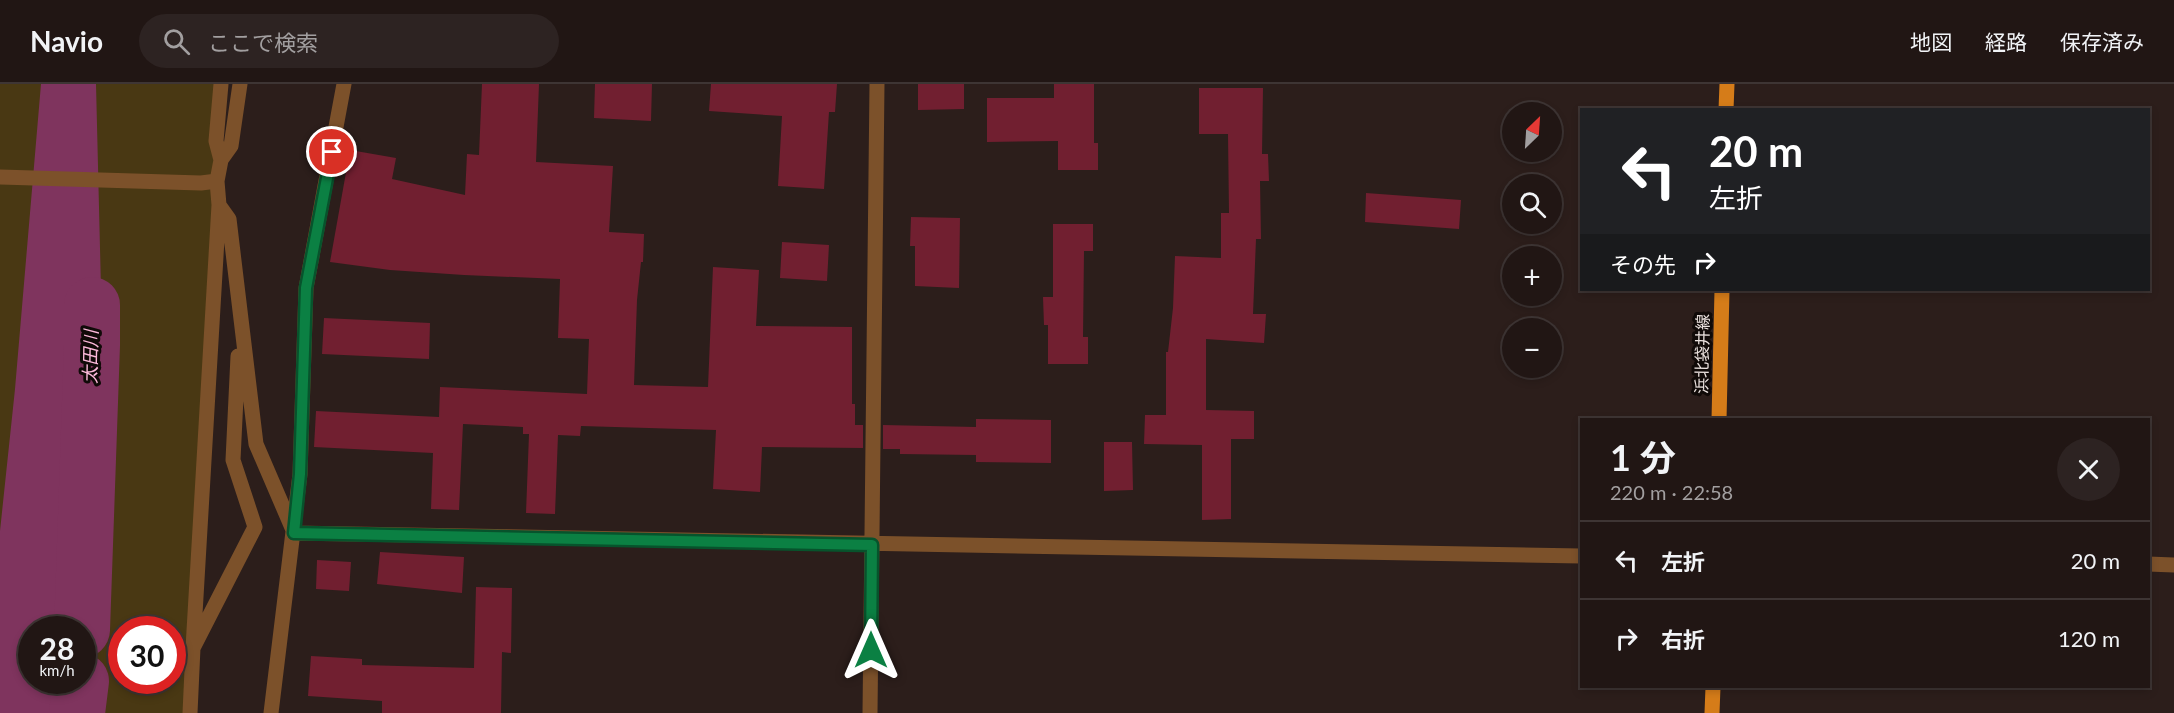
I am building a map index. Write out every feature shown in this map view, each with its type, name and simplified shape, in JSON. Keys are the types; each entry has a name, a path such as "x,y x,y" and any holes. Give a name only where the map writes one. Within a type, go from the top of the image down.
{"main road":[{"path":"1726,108 1727,84"},
{"name":"浜北袋井線","path":"1719,418 1722,291"},
{"path":"1712,713 1713,688"}],"street":[{"path":"220,84 216,141 221,160"},
{"path":"189,713 219,205 217,181 221,160 231,146 240,84"},
{"path":"271,713 300,474 306,288 344,84"},
{"path":"870,713 877,84"},
{"path":"0,177 201,183 217,181"},
{"path":"219,205 228,219 256,444 294,533"},
{"path":"193,648 255,527 233,460 240,314"},
{"path":"294,533 1580,556"},
{"path":"2150,564 2174,565"}],"shaded area":[{"path":"0,84 224,84 189,713 0,713"}],"water":[{"path":"41,84 96,84 101,289 66,616 18,616 18,694 57,694 55,713 0,713 0,531 15,389"}],"building":[{"path":"482,84 539,84 536,162 613,166 609,232 644,234 643,262 641,262 637,300 634,385 708,387 713,267 759,270 756,326 852,327 852,404 855,404 855,425 863,425 863,448 762,447 760,492 713,489 716,430 581,426 580,436 558,435 555,514 526,513 529,434 523,434 523,427 463,424 459,510 431,509 433,453 314,447 316,411 439,417 440,387 587,394 589,339 558,338 560,279 390,270 330,262 350,150 396,158 392,179 465,195 467,154 479,155"},
{"path":"595,84 652,84 651,121 594,118"},
{"path":"711,84 837,84 835,112 829,112 824,189 778,186 782,116 709,111"},
{"path":"918,84 964,84 964,109 918,110"},
{"path":"1054,84 1094,84 1094,143 1098,143 1098,170 1058,170 1058,141 987,142 987,98 1054,98"},
{"path":"1199,88 1263,88 1262,154 1268,154 1269,181 1260,181 1261,239 1256,239 1253,314 1266,314 1264,343 1206,339 1206,410 1254,411 1254,439 1231,439 1231,519 1202,520 1202,445 1144,444 1145,415 1166,415 1166,352 1168,352 1173,308 1175,256 1221,258 1221,213 1229,213 1228,134 1199,134"},
{"path":"1366,193 1461,200 1459,229 1365,222"},
{"path":"911,217 960,218 959,288 915,286 915,246 910,246"},
{"path":"1053,224 1093,224 1093,251 1084,251 1083,337 1088,337 1088,364 1048,364 1048,325 1044,325 1043,297 1053,297"},
{"path":"782,242 829,245 827,281 780,278"},
{"path":"324,318 430,323 429,359 322,354"},
{"path":"976,419 1051,420 1051,463 976,462 976,455 900,454 900,449 883,449 883,425 976,427"},
{"path":"1104,442 1132,442 1133,490 1104,491"},
{"path":"380,552 464,557 462,593 377,584"},
{"path":"317,560 351,562 349,591 316,589"},
{"path":"476,587 512,588 511,653 502,652 501,713 382,713 382,701 308,696 311,656 362,659 362,665 474,668"}],"waterway":[{"name":"太田川","path":"82,616 92,305"},
{"name":"太田川","path":"77,713 79,694"}],"route":[{"path":"332,152 306,288 300,474 294,533 872,545 871,650"}]}
